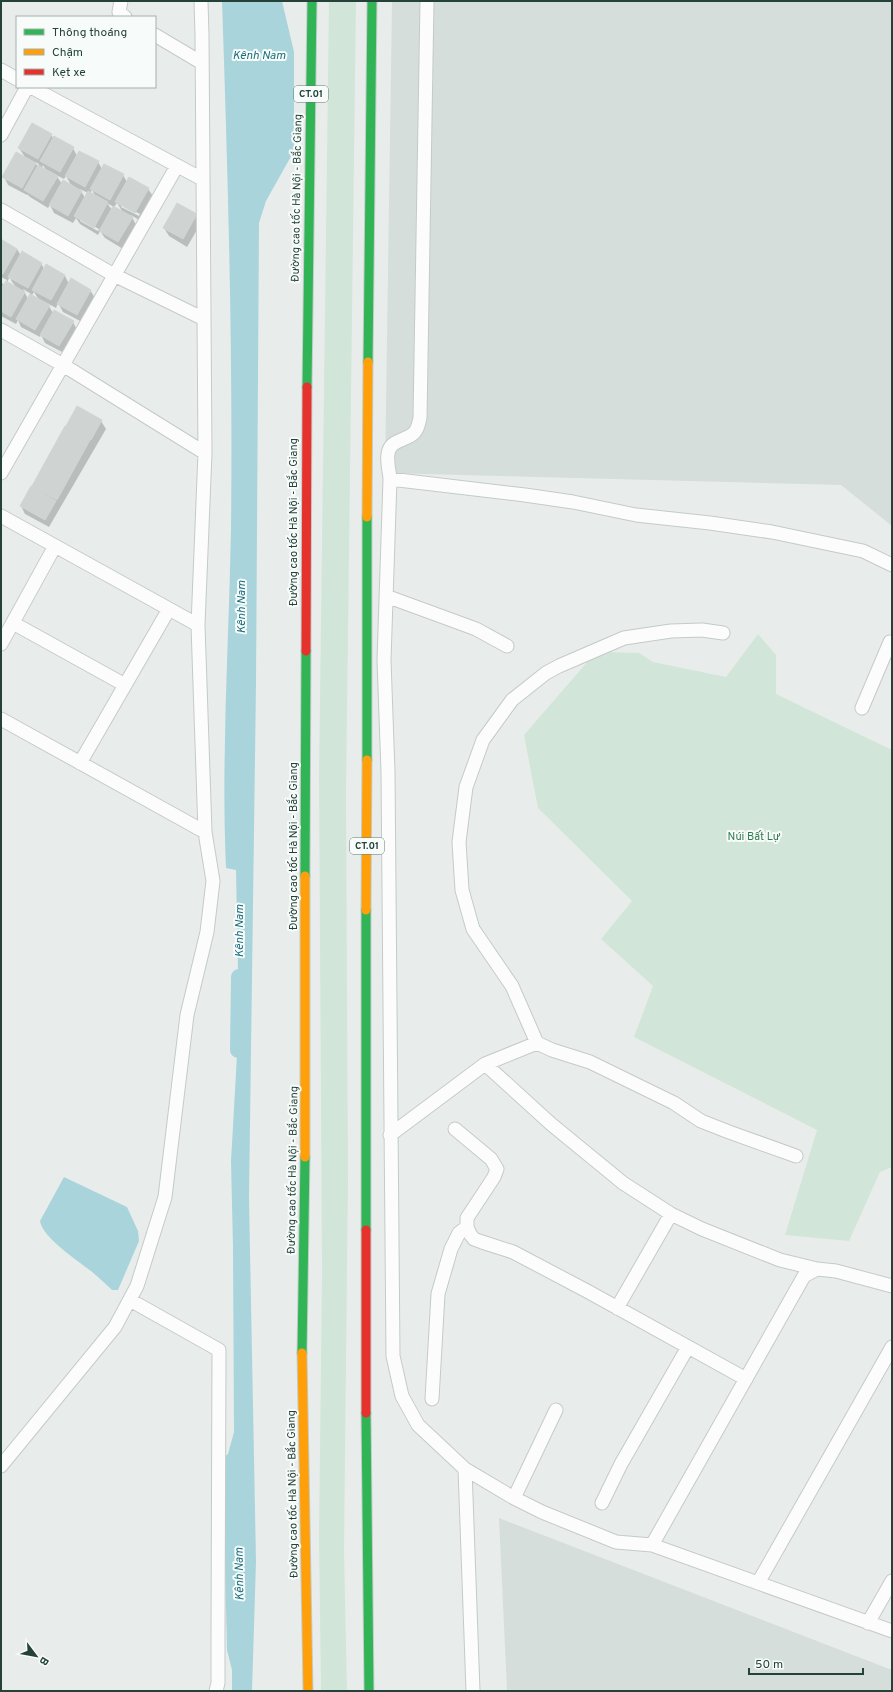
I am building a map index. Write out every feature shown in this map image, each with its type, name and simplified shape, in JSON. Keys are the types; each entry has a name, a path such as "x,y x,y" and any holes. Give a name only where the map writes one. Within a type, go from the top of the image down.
{"highway":[{"name":"Đường cao tốc Hà Nội - Bắc Giang","path":"308,1691 302,1328 306,1159 306,470 312,1"},
{"name":"CT.01","path":"369,1691 364,1331 366,1157 367,461 372,1"},
{"path":"302,40 310,186"},
{"path":"304,1691 307,1642"}],"street":[{"path":"121,1 119,12 124,16"},
{"path":"1,1466 116,1327 137,1286 165,1197 187,1015 207,932 213,881 204,832 198,625 206,453 200,1"},
{"path":"427,1 420,418 419,424 414,433 396,441 391,447 388,464 390,479 384,660 388,779 393,1356 402,1396 418,1425 465,1469 514,1498 542,1512 616,1542 652,1545 892,1631"},
{"path":"156,36 202,63"},
{"path":"1,70 16,78"},
{"path":"1,134 26,88"},
{"path":"33,88 202,179"},
{"path":"1,473 177,166"},
{"path":"1,210 114,275 204,319"},
{"path":"1,330 63,365 206,453"},
{"path":"390,479 525,495 573,502 636,515 710,523 772,532 863,551 892,564"},
{"path":"1,516 198,625"},
{"path":"1,644 55,546"},
{"path":"386,596 476,629 508,646"},
{"path":"80,763 169,609"},
{"path":"13,623 125,685"},
{"path":"723,634 702,630 671,631 624,638 546,673 512,700 483,740 466,787 459,842 462,890 473,929 512,986 537,1043 552,1050 590,1062 674,1103 700,1121 796,1156"},
{"path":"862,708 890,642 892,642"},
{"path":"1,719 204,832"},
{"path":"390,1135 485,1064 537,1043"},
{"path":"485,1064 551,1124 623,1183 671,1214 702,1229 780,1260 817,1269 836,1271 892,1286"},
{"path":"455,1129 491,1159 497,1169 494,1177 467,1218 467,1227 470,1234 474,1238 512,1252 746,1379"},
{"path":"617,1308 671,1214"},
{"path":"432,1398 438,1294 451,1249 459,1233 467,1227"},
{"path":"652,1545 804,1276 817,1269"},
{"path":"130,1300 219,1350 218,1683 216,1691"},
{"path":"602,1502 621,1464 688,1347"},
{"path":"758,1583 892,1347"},
{"path":"514,1498 556,1410"},
{"path":"465,1469 473,1691"},
{"path":"868,1622 892,1581"}],"shaded area":[{"path":"392,1 892,1 892,526 841,485 385,473"},
{"path":"499,1518 892,1670 892,1691 507,1691"}],"green space":[{"path":"329,1 356,1 346,793 348,1180 344,1550 347,1691 321,1691 319,1538 322,1273 319,776"},
{"name":"Núi Bất Lự","path":"758,634 776,655 776,694 892,750 892,1167 880,1172 849,1241 785,1235 817,1130 634,1037 653,986 601,939 632,901 538,808 524,735 595,653 639,653 653,662 726,677"}],"water":[{"name":"Kênh Nam","path":"222,1 282,1 294,52 294,151 266,201 259,223 256,684 249,1198 256,1562 252,1691 232,1691 232,1670 227,1650 223,1472 223,1458 228,1454 234,1432 231,1161 239,1020 236,870 226,868 224,783 231,529 231,331"},
{"path":"64,1177 127,1207 138,1231 139,1241 118,1290 112,1290 91,1271 61,1248 42,1227 40,1221"}],"building":[{"path":"32,123 52,134 38,159 18,148"},
{"path":"54,136 74,147 60,172 40,161"},
{"path":"79,151 99,161 85,187 65,176"},
{"path":"16,152 36,163 22,188 2,177"},
{"path":"104,164 124,174 110,200 90,189"},
{"path":"38,165 58,176 43,201 24,190"},
{"path":"129,177 149,188 135,213 115,202"},
{"path":"63,180 82,191 68,216 49,205"},
{"path":"88,191 108,202 94,228 74,216"},
{"path":"177,203 197,214 183,239 163,228"},
{"path":"113,206 133,217 118,242 99,231"},
{"path":"1,239 17,249 3,274 1,272"},
{"path":"22,251 42,263 28,288 8,277"},
{"path":"46,264 65,275 51,300 32,290"},
{"path":"71,278 91,290 77,315 57,304"},
{"path":"6,281 25,292 11,317 1,311 1,289"},
{"path":"30,294 50,305 35,330 16,319"},
{"path":"54,310 74,321 59,346 40,335"},
{"path":"77,406 102,420 91,440 66,426"},
{"path":"65,426 90,440 79,460 54,446"},
{"path":"54,446 79,460 68,480 43,466"},
{"path":"43,466 68,480 57,500 32,486"},
{"path":"31,486 56,501 45,520 20,506"}],"waterway":[{"name":"Kênh Nam","path":"238,1050 239,977"}],"traffic: fast":[{"path":"307,387 312,1"},
{"path":"368,362 372,1"},
{"path":"367,517 367,760"},
{"path":"305,876 306,651"},
{"path":"366,910 366,1230"},
{"path":"302,1353 305,1157"},
{"path":"366,1413 369,1691"}],"traffic: slow":[{"path":"367,517 368,362"},
{"path":"366,910 367,760"},
{"path":"305,876 305,1157"},
{"path":"302,1353 308,1691"}],"traffic: jam":[{"path":"306,651 307,387"},
{"path":"366,1230 366,1413"}]}
